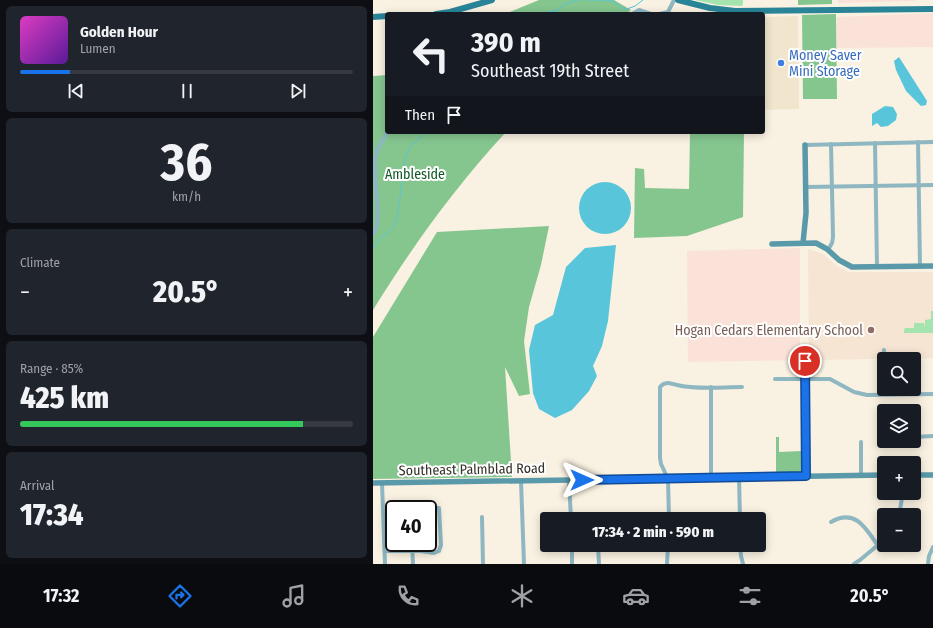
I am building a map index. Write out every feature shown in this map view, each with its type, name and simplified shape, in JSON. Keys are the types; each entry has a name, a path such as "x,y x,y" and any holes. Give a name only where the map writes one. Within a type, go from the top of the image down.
{"main road":[{"path":"446,12 492,0"},
{"path":"678,0 710,8 735,11 933,9"},
{"path":"373,17 385,16"}],"street":[{"path":"668,12 674,0"},
{"path":"636,12 639,10 645,12"},
{"path":"373,234 376,230 378,216 375,186 375,159 379,147 387,134"},
{"path":"918,142 921,266"},
{"path":"803,243 806,212 805,145 933,142"},
{"path":"875,143 877,267"},
{"path":"828,250 833,241 831,144"},
{"path":"806,187 933,185"},
{"path":"772,244 816,243 828,250 847,266 933,266"},
{"path":"805,361 806,476"},
{"path":"775,379 830,379 854,392 867,395 877,395"},
{"path":"669,512 668,479 661,464 660,458 659,390 663,384 668,383 686,387 742,387"},
{"path":"711,387 711,478"},
{"path":"921,394 933,394"},
{"path":"921,437 933,436"},
{"path":"861,442 861,476"},
{"name":"Southeast Palmblad Road","path":"373,483 877,475"},
{"path":"921,475 933,475"},
{"path":"739,477 740,512"},
{"path":"569,480 571,512"},
{"path":"521,481 524,564"},
{"path":"382,483 385,551"},
{"path":"437,508 439,508 441,545 439,551 437,552"},
{"path":"482,517 483,564"},
{"path":"831,522 837,518 855,519 862,523 877,543"},
{"path":"928,564 929,556 933,547"},
{"path":"854,564 862,562 877,548"},
{"path":"385,552 385,564"},
{"path":"412,552 413,564"},
{"path":"422,552 436,552"},
{"path":"572,552 572,564"},
{"path":"598,552 599,564"},
{"path":"667,564 668,552"},
{"path":"741,552 743,564"}],"shaded area":[{"path":"838,0 915,0 915,1 838,3"},
{"path":"933,13 933,47 837,48 837,17"},
{"name":"Money Saver Mini Storage","path":"798,16 799,109 765,110 765,17"},
{"path":"800,248 800,360 688,362 687,251"},
{"name":"Hogan Cedars Elementary School","path":"808,249 823,254 838,267 848,272 933,272 933,358 921,358 921,352 877,352 877,359 809,360"}],"green space":[{"path":"539,0 614,0 631,10 628,12 510,12"},
{"path":"695,0 743,0 743,4 742,6 718,5"},
{"path":"798,0 832,0 832,4 798,5"},
{"path":"836,14 837,99 803,99 802,15"},
{"name":"Ambleside","path":"385,75 385,134 504,134 469,174 435,218 403,263 373,310 373,76"},
{"path":"690,134 744,134 743,217 687,236 634,238 635,168 644,169 645,188 689,189"},
{"path":"549,226 541,265 529,307 524,341 530,394 519,396 505,367 512,477 373,479 373,337 437,232"},
{"path":"931,311 933,311 933,333 904,333 905,328 914,328 914,323 924,323 925,327 925,320 931,319"},
{"path":"776,437 779,437 779,452 801,451 801,472 776,472"}],"water":[{"path":"899,57 927,101 926,105 921,106 906,91 896,70 894,61"},
{"path":"885,106 893,107 897,114 896,120 888,126 881,127 877,123 872,126 872,114"},
{"path":"605,182 615,184 623,190 629,198 631,208 629,218 623,226 615,232 605,234 595,232 587,226 581,218 579,208 581,198 587,190 595,184"},
{"path":"616,245 608,321 602,346 593,366 597,376 589,391 572,410 555,418 539,409 533,393 529,350 535,325 553,315 566,267 585,248"}],"waterway":[{"path":"548,12 558,10 565,4 578,0"},
{"path":"585,0 602,0"},
{"path":"603,0 613,1 622,8 627,9 635,6 643,0"},
{"path":"373,248 377,241 394,226 406,156 410,147 423,134"}],"place":[{"name":"Money Saver Mini Storage","path":"781,63"},
{"name":"Hogan Cedars Elementary School","path":"871,330"}],"route":[{"path":"582,480 806,476 805,361"}]}
